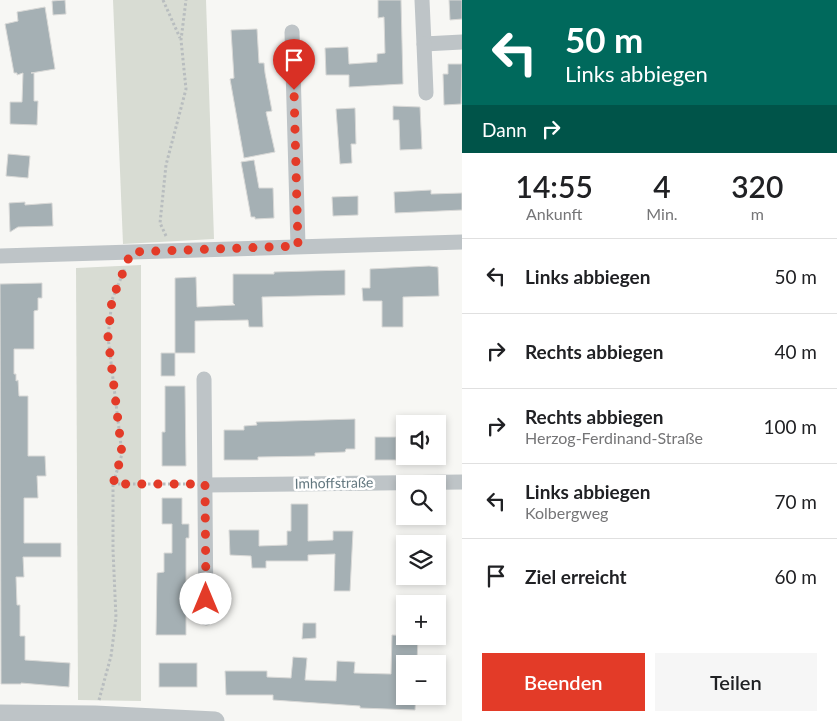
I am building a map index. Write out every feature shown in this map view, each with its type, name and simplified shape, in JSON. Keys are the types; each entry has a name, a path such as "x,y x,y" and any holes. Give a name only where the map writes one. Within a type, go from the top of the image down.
{"street":[{"path":"422,0 426,93"},
{"path":"292,32 298,246"},
{"path":"424,44 462,42"},
{"path":"0,256 462,242"},
{"path":"204,379 206,618"},
{"name":"Imhoffstraße","path":"205,484 462,482"},
{"path":"0,714 95,715 139,719 215,721"}],"path":[{"path":"163,0 181,40"},
{"path":"172,251 160,223 166,165 186,89 181,40 186,0"},
{"path":"95,715 111,656 116,618 112,550 113,484 122,454 108,337 112,300 131,252"},
{"path":"113,484 205,484"}],"shaded area":[{"path":"113,0 206,0 214,239 123,244"},
{"path":"141,265 141,701 78,700 76,268"}],"building":[{"path":"65,0 66,14 53,15 52,1"},
{"path":"378,0 401,0 403,84 349,87 349,75 326,75 325,48 348,47 349,64 377,62 377,54 385,53 384,17 378,18"},
{"path":"449,0 462,0 462,19 450,20"},
{"path":"45,7 55,69 31,73 34,73 34,101 38,101 37,125 10,124 10,102 22,102 23,73 17,75 17,73 14,73 5,24 18,21 17,12"},
{"path":"257,29 259,63 264,63 272,111 266,112 275,152 244,158 230,79 234,78 231,30"},
{"path":"448,64 462,64 461,104 444,105 443,74 448,74"},
{"path":"393,106 420,107 422,149 400,150 399,120 393,120"},
{"path":"355,108 356,144 351,144 352,163 340,164 336,109"},
{"path":"8,154 30,156 28,178 6,176"},
{"path":"254,160 259,188 273,188 274,218 255,219 255,217 251,217 241,162"},
{"path":"431,190 431,194 462,193 462,210 395,213 394,192"},
{"path":"358,196 358,215 333,216 332,197"},
{"path":"25,202 25,205 52,203 53,226 18,227 10,232 9,203"},
{"path":"438,267 439,296 403,297 403,327 382,327 382,301 363,301 362,288 370,288 370,269"},
{"path":"345,270 345,295 262,297 263,327 249,327 248,320 195,321 195,353 175,353 175,278 196,277 197,307 235,305 233,303 233,274"},
{"path":"42,283 42,298 38,298 38,310 34,311 34,349 14,349 14,374 16,374 16,381 18,380 19,396 28,396 28,456 45,456 46,476 37,476 38,498 24,498 24,543 61,543 61,557 23,557 24,577 16,577 17,605 20,605 20,636 25,636 25,660 70,663 69,687 21,683 1,684 0,284"},
{"path":"161,353 175,353 175,376 161,376"},
{"path":"165,386 185,386 186,466 162,466 162,432 165,432"},
{"path":"355,419 355,449 346,449 345,452 315,453 315,456 258,457 258,460 224,460 224,430 244,430 244,426 257,425 256,422"},
{"path":"375,437 396,437 396,460 375,460"},
{"path":"162,498 182,498 182,524 189,524 189,538 186,538 186,635 156,635 157,573 164,572 164,553 172,553 172,524 162,524"},
{"path":"291,504 308,504 308,541 333,540 333,531 353,531 350,591 334,591 335,554 308,555 308,561 266,561 266,568 252,568 251,556 230,555 229,530 259,530 259,546 287,545 287,531 291,531"},
{"path":"303,623 316,623 316,638 302,639"},
{"path":"392,635 396,635 396,645 418,645 417,655 396,655 396,705 415,705 415,710 360,708 360,706 273,700 273,695 226,695 225,671 267,671 267,677 291,678 293,657 307,658 305,680 336,681 337,661 355,662 354,673 391,674"},
{"path":"159,663 197,663 197,687 159,687"}],"route":[{"path":"206,599 205,484 113,484 122,454 108,337 112,300 131,252 298,246 294,90"}]}
